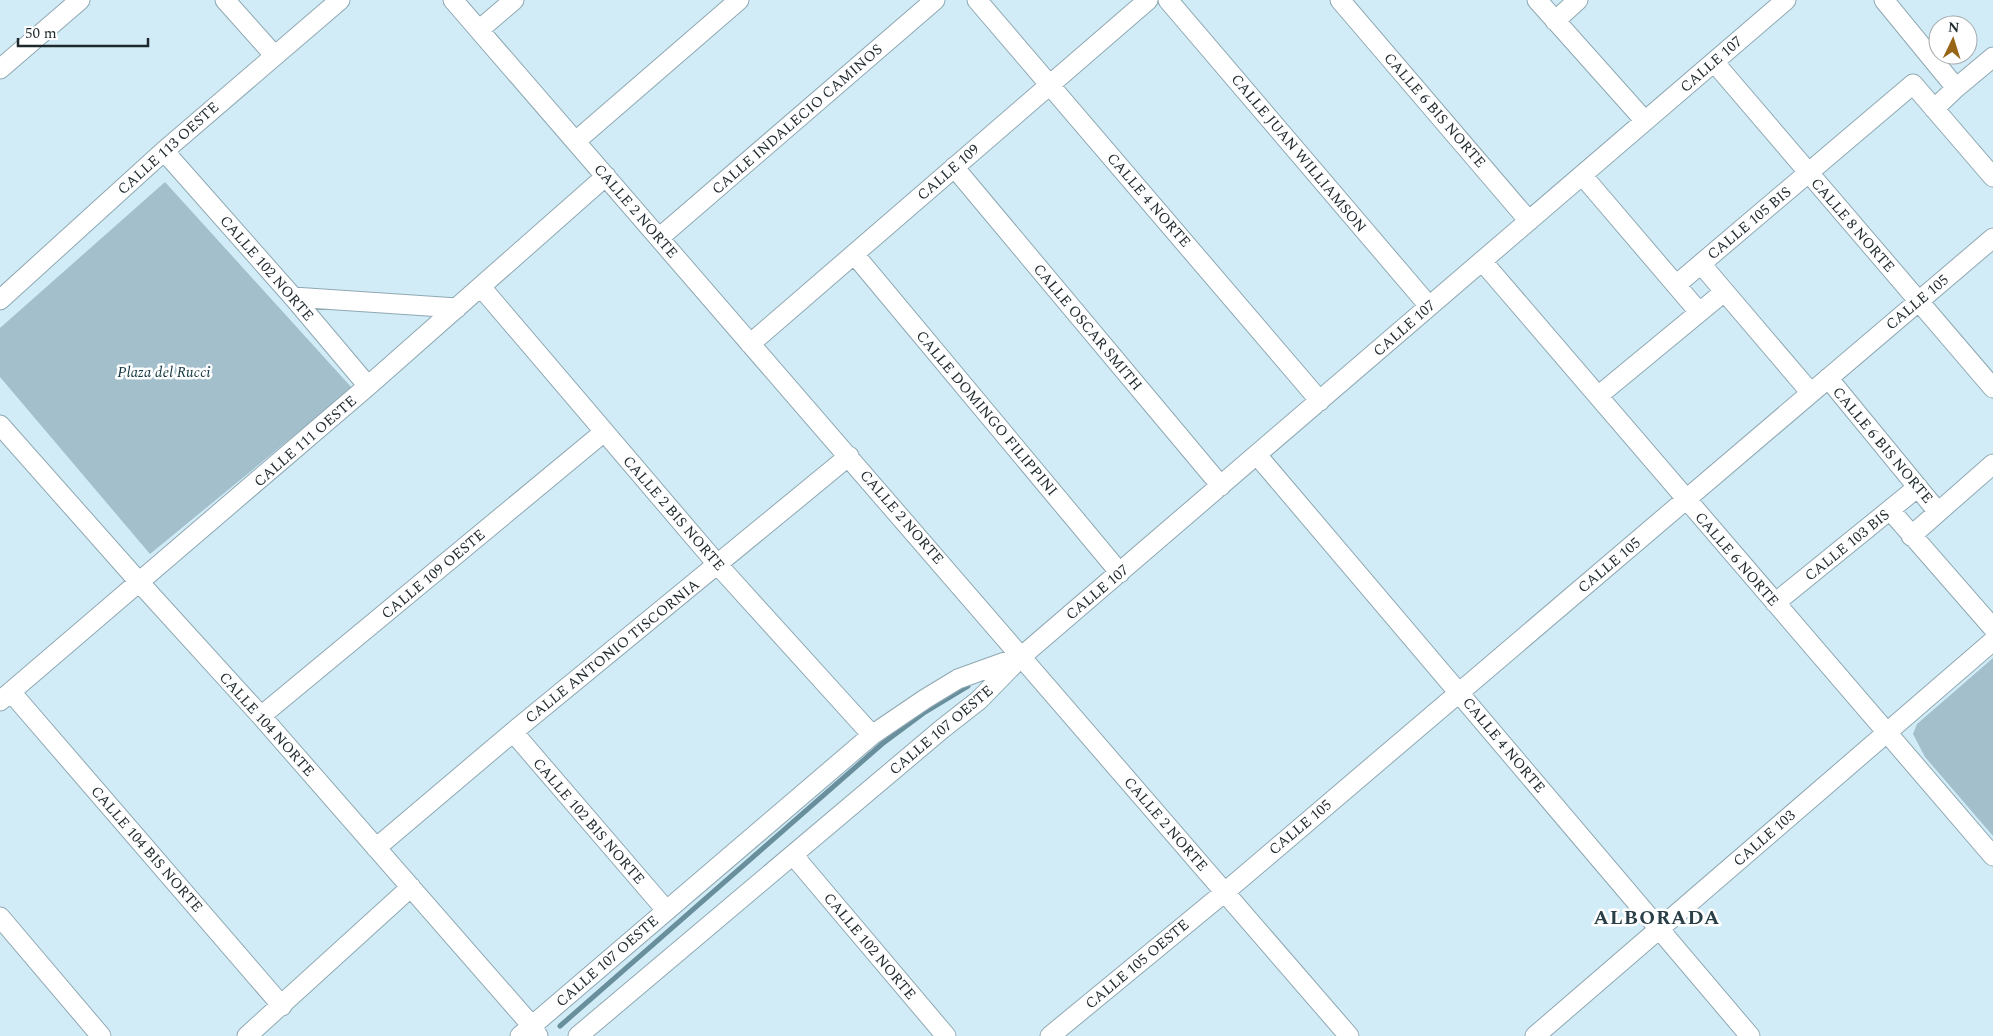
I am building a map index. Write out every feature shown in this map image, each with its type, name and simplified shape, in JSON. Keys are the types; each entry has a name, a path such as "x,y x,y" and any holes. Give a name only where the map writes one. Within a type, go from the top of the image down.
{"street":[{"path":"0,69 80,0"},
{"path":"225,0 274,56"},
{"name":"CALLE 113 OESTE","path":"0,300 164,151 340,0"},
{"name":"CALLE 2 NORTE","path":"453,0 1022,656 1348,1036"},
{"path":"479,30 514,0"},
{"path":"576,142 739,0"},
{"name":"CALLE INDALECIO CAMINOS","path":"659,238 935,0"},
{"name":"CALLE 4 NORTE","path":"978,0 1320,401"},
{"name":"CALLE 109","path":"750,344 1148,0"},
{"name":"CALLE JUAN WILLIAMSON","path":"1168,0 1429,306"},
{"name":"CALLE 6 BIS NORTE","path":"1340,0 1529,220"},
{"path":"1537,0 1644,121"},
{"path":"1555,21 1578,0"},
{"name":"CALLE 107","path":"1022,656 1786,0"},
{"path":"1884,0 1956,88"},
{"path":"1993,57 1934,109 1993,177"},
{"name":"CALLE 8 NORTE","path":"1714,62 1993,388"},
{"name":"CALLE 105 BIS","path":"1676,285 1913,84 1934,109"},
{"name":"CALLE 102 NORTE","path":"164,151 293,297 368,386"},
{"name":"CALLE OSCAR SMITH","path":"954,167 1221,486"},
{"name":"CALLE 111 OESTE","path":"6,697 140,584 606,176"},
{"path":"1582,176 1699,312"},
{"name":"CALLE 105","path":"1224,892 1993,238"},
{"name":"CALLE DOMINGO FILIPPINI","path":"854,254 1120,573"},
{"name":"CALLE 6 NORTE","path":"1482,261 1993,856"},
{"name":"CALLE 6 BIS NORTE","path":"1701,264 1811,392"},
{"name":"CALLE 2 BIS NORTE","path":"481,287 718,565 872,735"},
{"path":"1598,396 1724,292"},
{"path":"293,297 457,308"},
{"name":"CALLE 6 BIS NORTE","path":"1828,378 1938,512"},
{"name":"CALLE 104 NORTE","path":"0,425 140,584 261,716 411,887 530,1033"},
{"name":"CALLE 109 OESTE","path":"261,716 604,432"},
{"name":"CALLE 4 NORTE","path":"1258,455 1750,1036"},
{"name":"CALLE ANTONIO TISCORNIA","path":"376,848 513,732 849,456"},
{"path":"1910,536 1993,464"},
{"name":"CALLE 103 BIS","path":"1776,603 1918,487"},
{"path":"1890,510 1910,536 1993,628"},
{"name":"CALLE 103","path":"1535,1036 1993,641"},
{"name":"CALLE 107 OESTE","path":"530,1033 666,910 872,735 958,678 1022,656"},
{"name":"CALLE 107 OESTE","path":"578,1036 942,729 979,700 1022,656"},
{"name":"CALLE 104 BIS NORTE","path":"6,697 282,1006"},
{"name":"CALLE 102 BIS NORTE","path":"513,732 666,910"},
{"name":"CALLE 102 NORTE","path":"793,855 946,1036"},
{"path":"247,1036 411,887"},
{"name":"CALLE 105 OESTE","path":"1050,1036 1224,892"},
{"path":"0,917 101,1036"}],"green space":[{"name":"Plaza del Rucci","path":"165,182 352,388 150,554 0,377 0,328"},
{"path":"1993,658 1993,836 1925,757 1913,734 1917,724"}],"waterway":[{"path":"560,1026 882,744 925,712 968,686"}],"district":[{"name":"ALBORADA","path":"1657,917"}]}
